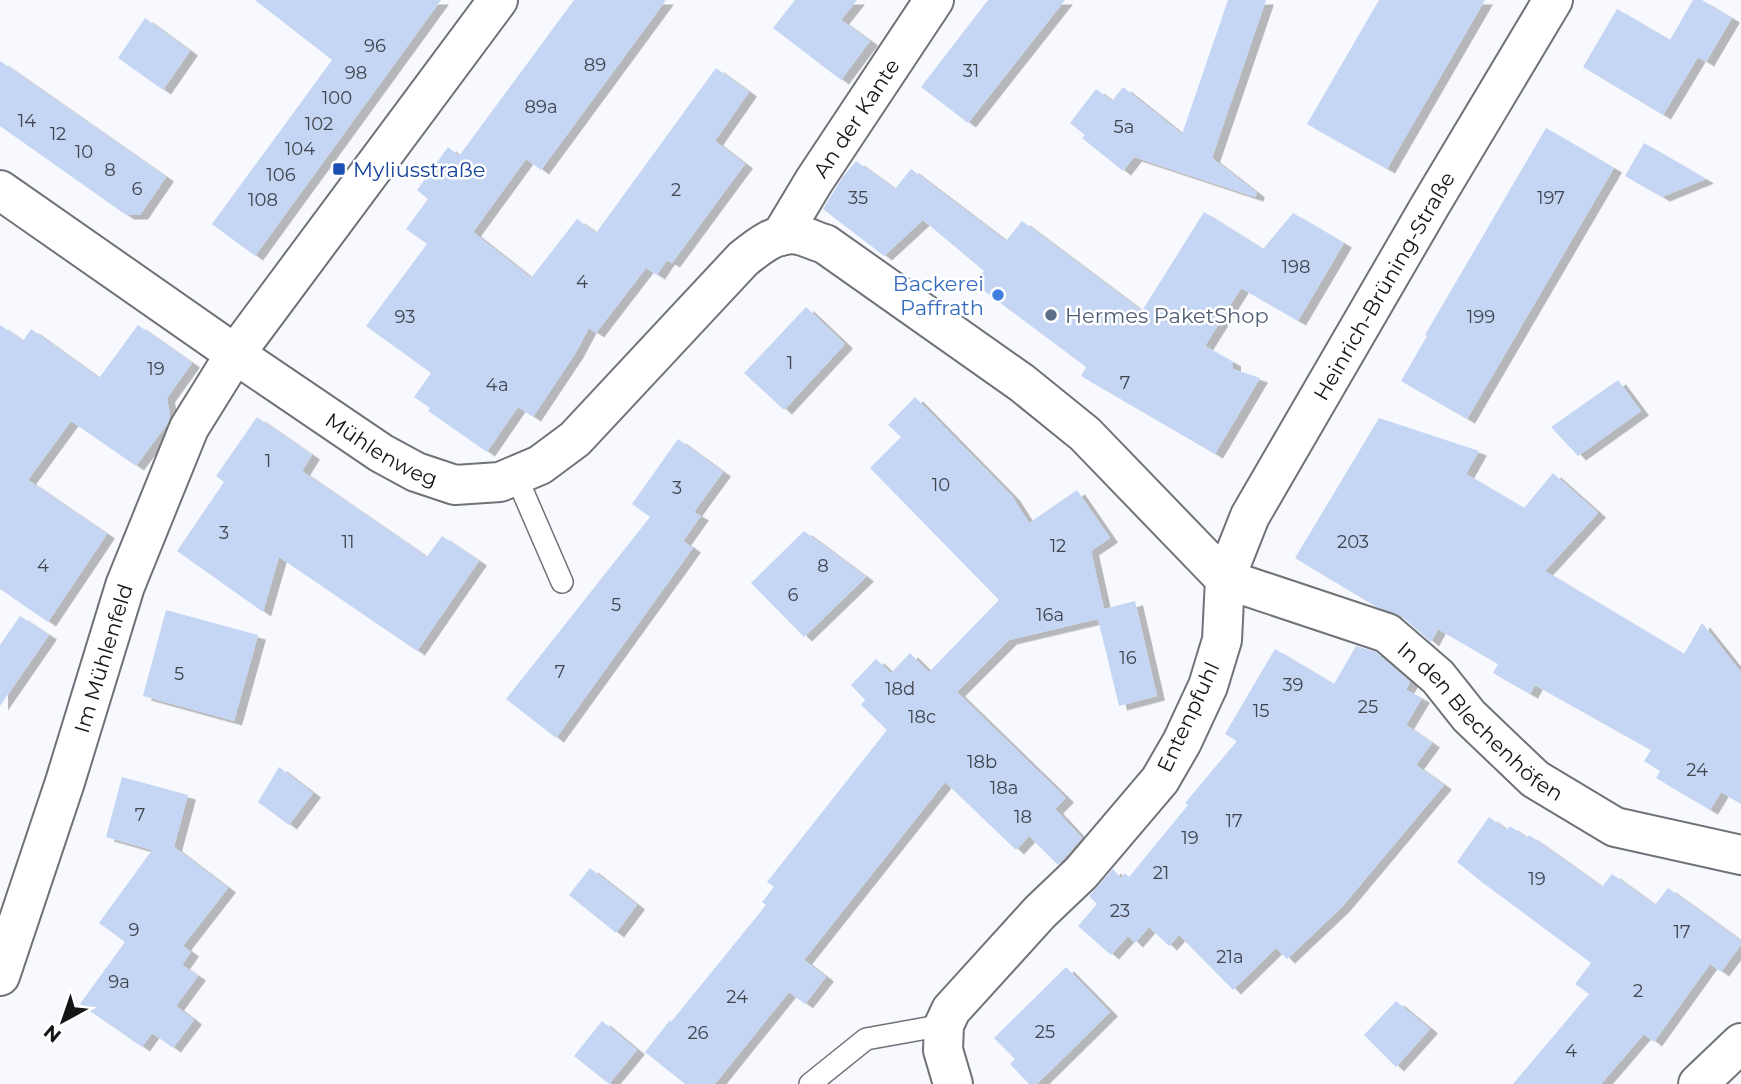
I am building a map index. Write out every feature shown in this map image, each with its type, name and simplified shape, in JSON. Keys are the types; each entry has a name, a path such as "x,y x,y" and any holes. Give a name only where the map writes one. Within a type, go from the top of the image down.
{"street":[{"path":"235,354 498,0"},
{"name":"An der Kante","path":"780,236 934,0"},
{"name":"Heinrich-Brüning-Straße","path":"1225,579 1250,516 1553,0"},
{"name":"Mühlenweg","path":"0,190 381,453 416,472 456,485 500,482 540,465 575,439 743,259 762,244 780,236"},
{"path":"780,236 797,235 825,244 1022,383 1085,434 1225,579"},
{"name":"Im Mühlenfeld","path":"0,976 65,782 125,586 189,428 235,354"},
{"name":"In den Blechenhöfen","path":"1225,579 1387,633 1438,677 1469,716 1535,779 1615,827 1741,855"},
{"name":"Entenpfuhl","path":"944,1024 951,1010 1040,912 1082,873 1160,780 1182,742 1208,686 1222,640 1225,579"},
{"path":"944,1024 943,1049 953,1084"},
{"path":"1698,1084 1741,1043"}],"lane":[{"path":"516,475 562,582"},
{"path":"810,1084 866,1039 944,1024"}],"building":[{"path":"255,0 441,0 255,256 212,224 332,60"},
{"path":"574,0 666,0 541,170 526,159 473,232 531,278 577,219 596,233 716,68 749,92 715,141 745,164 672,263 667,260 657,275 646,268 596,333 589,328 533,417 518,407 487,452 428,411 430,408 414,397 431,373 366,326 427,244 406,229 428,199 417,190 448,147 459,156"},
{"path":"795,0 857,0 841,20 870,41 841,80 773,28"},
{"path":"988,0 1065,0 968,123 921,87"},
{"path":"1228,0 1266,0 1212,158 1257,193 1255,197 1134,157 1123,171 1082,138 1085,135 1070,123 1096,89 1112,101 1123,87 1182,134"},
{"path":"1379,0 1485,0 1387,169 1307,124"},
{"path":"1693,0 1702,0 1732,18 1706,62 1698,57 1663,115 1583,67 1617,9 1670,40"},
{"path":"145,18 190,51 163,90 118,58"},
{"path":"0,61 166,177 140,215 126,215 0,126"},
{"path":"1546,128 1614,168 1467,419 1401,381"},
{"path":"1644,143 1706,179 1662,197 1625,176"},
{"path":"856,161 895,189 911,169 1006,241 1022,221 1142,311 1204,212 1263,249 1293,213 1344,243 1298,321 1241,288 1205,346 1233,362 1233,369 1260,378 1215,454 1081,376 1086,367 975,284 984,271 923,220 884,256 823,209"},
{"path":"806,307 845,344 784,410 744,373"},
{"path":"0,325 23,341 31,329 99,378 138,325 192,363 167,398 170,416 168,423 136,466 71,421 28,480 107,534 48,622 0,589"},
{"path":"1618,380 1641,411 1578,456 1551,427"},
{"path":"915,397 1012,496 1029,523 1077,490 1110,538 1091,551 1104,609 1135,601 1157,696 1119,706 1098,619 1009,640 957,692 1066,798 1055,809 1082,838 1058,865 1029,836 1016,850 945,782 804,960 826,977 805,1004 789,992 715,1084 685,1084 645,1052 766,905 762,902 774,887 767,882 887,730 861,705 865,700 851,685 876,659 891,673 910,653 929,672 999,600 870,468 901,437 888,425"},
{"path":"257,417 312,455 302,471 427,557 442,536 479,561 417,651 279,557 263,612 177,551 224,482 216,476"},
{"path":"1379,418 1479,451 1466,474 1524,508 1553,473 1598,513 1545,571 1684,654 1702,623 1741,672 1741,804 1721,792 1710,810 1656,778 1660,771 1644,761 1651,750 1535,685 1530,694 1493,673 1498,664 1438,629 1431,642 1401,616 1375,606 1295,558"},
{"path":"678,439 723,472 694,512 701,516 683,541 693,548 556,738 506,699 650,517 632,504"},
{"path":"804,531 866,577 804,637 751,583"},
{"path":"166,610 258,635 234,721 143,696"},
{"path":"20,616 49,635 0,706 0,645"},
{"path":"1356,646 1376,652 1410,682 1406,690 1422,698 1406,725 1432,743 1416,765 1444,785 1342,907 1287,959 1276,948 1233,990 1179,935 1169,946 1149,927 1135,943 1128,936 1111,955 1078,926 1097,904 1089,896 1113,869 1121,878 1125,873 1129,877 1188,805 1185,803 1237,741 1225,734 1275,649 1334,684"},
{"path":"279,767 313,793 289,825 258,802"},
{"path":"122,777 188,795 174,847 228,888 183,946 191,952 182,965 198,976 176,1006 194,1020 173,1048 152,1033 142,1047 80,1004 125,942 99,923 152,850 106,837"},
{"path":"1489,817 1507,830 1510,826 1527,838 1529,835 1602,887 1612,874 1655,905 1668,888 1741,941 1741,945 1721,972 1710,964 1654,1042 1644,1034 1601,1084 1513,1084 1589,994 1575,984 1591,963 1457,862"},
{"path":"590,868 637,905 616,933 569,895"},
{"path":"1066,967 1110,1012 1037,1084 1029,1084 1010,1064 1015,1059 994,1038"},
{"path":"1396,1001 1430,1029 1396,1067 1364,1035"},
{"path":"602,1021 637,1050 609,1084 574,1056"}],"place":[{"name":"Myliusstraße","path":"339,169"},
{"name":"Backerei Paffrath","path":"998,295"},
{"name":"Hermes PaketShop","path":"1051,315"}]}
